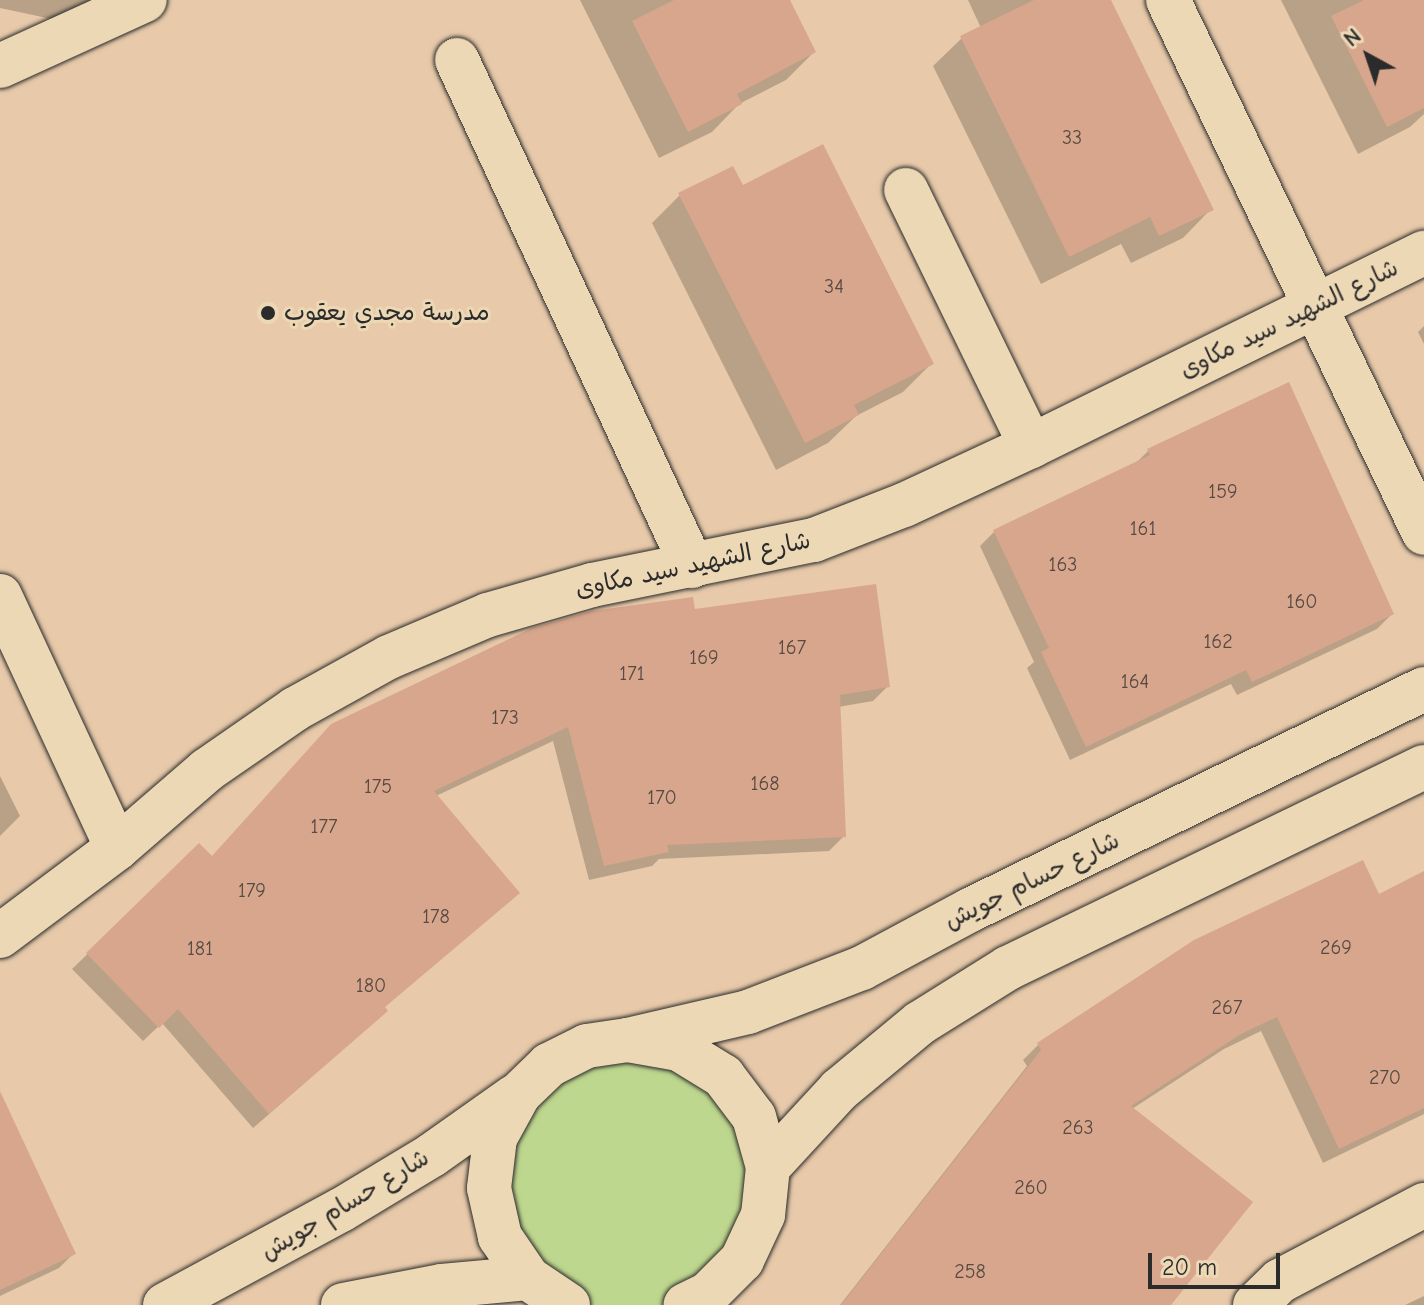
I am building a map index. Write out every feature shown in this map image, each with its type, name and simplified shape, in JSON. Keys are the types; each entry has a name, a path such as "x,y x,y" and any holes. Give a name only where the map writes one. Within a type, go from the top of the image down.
{"street":[{"path":"0,66 145,0"},
{"path":"1168,0 1424,533"},
{"path":"457,60 692,566"},
{"path":"906,190 1031,446"},
{"name":"شارع الشهيد سيد مكاوى","path":"0,936 117,848 207,770 295,709 389,657 488,615 592,585 814,540 904,505 1424,253"},
{"path":"0,596 117,848"},
{"name":"شارع حسام جويش","path":"628,1040 748,1012 862,968 970,910 1424,689"},
{"path":"768,1167 851,1081 920,1023 1008,968 1424,767"},
{"path":"568,1305 528,1278 500,1237 489,1188 495,1138 519,1094 549,1065 587,1046 628,1040 679,1049 723,1076 754,1117 768,1167 763,1215 742,1260 708,1294 685,1305"},
{"name":"شارع حسام جويش","path":"165,1305 341,1210 432,1155 519,1094"},
{"path":"1255,1305 1280,1281 1424,1205"},
{"path":"343,1305 442,1286 528,1278"}],"green space":[{"path":"587,1046 723,1076 763,1215 685,1305 568,1305 528,1278 495,1138"}],"building":[{"path":"674,0 790,0 816,52 737,94 742,104 688,132 632,21"},
{"path":"1034,0 1111,0 1214,210 1159,236 1150,217 1069,257 960,36"},
{"path":"1364,0 1424,0 1424,108 1387,127 1331,16"},
{"path":"823,144 934,364 854,405 859,415 805,443 678,193 733,166 743,185"},
{"path":"1289,382 1394,614 1252,682 1246,670 1086,747 1041,652 1049,648 993,530 1150,455 1147,449"},
{"path":"876,584 890,687 840,695 846,837 667,845 669,852 604,866 568,727 434,791 520,893 385,1007 388,1011 269,1114 178,1009 159,1028 86,953 199,843 212,856 331,724 532,628 592,611 693,597 695,609"},
{"path":"1363,860 1379,894 1424,871 1424,1108 1339,1149 1277,1017 1241,1034 1131,1106 1253,1202 1171,1305 841,1305 1041,1050 1037,1043 1194,940"},
{"path":"0,1091 76,1254 0,1290"}],"place":[{"name":"مدرسة مجدي يعقوب","path":"268,313"}]}
